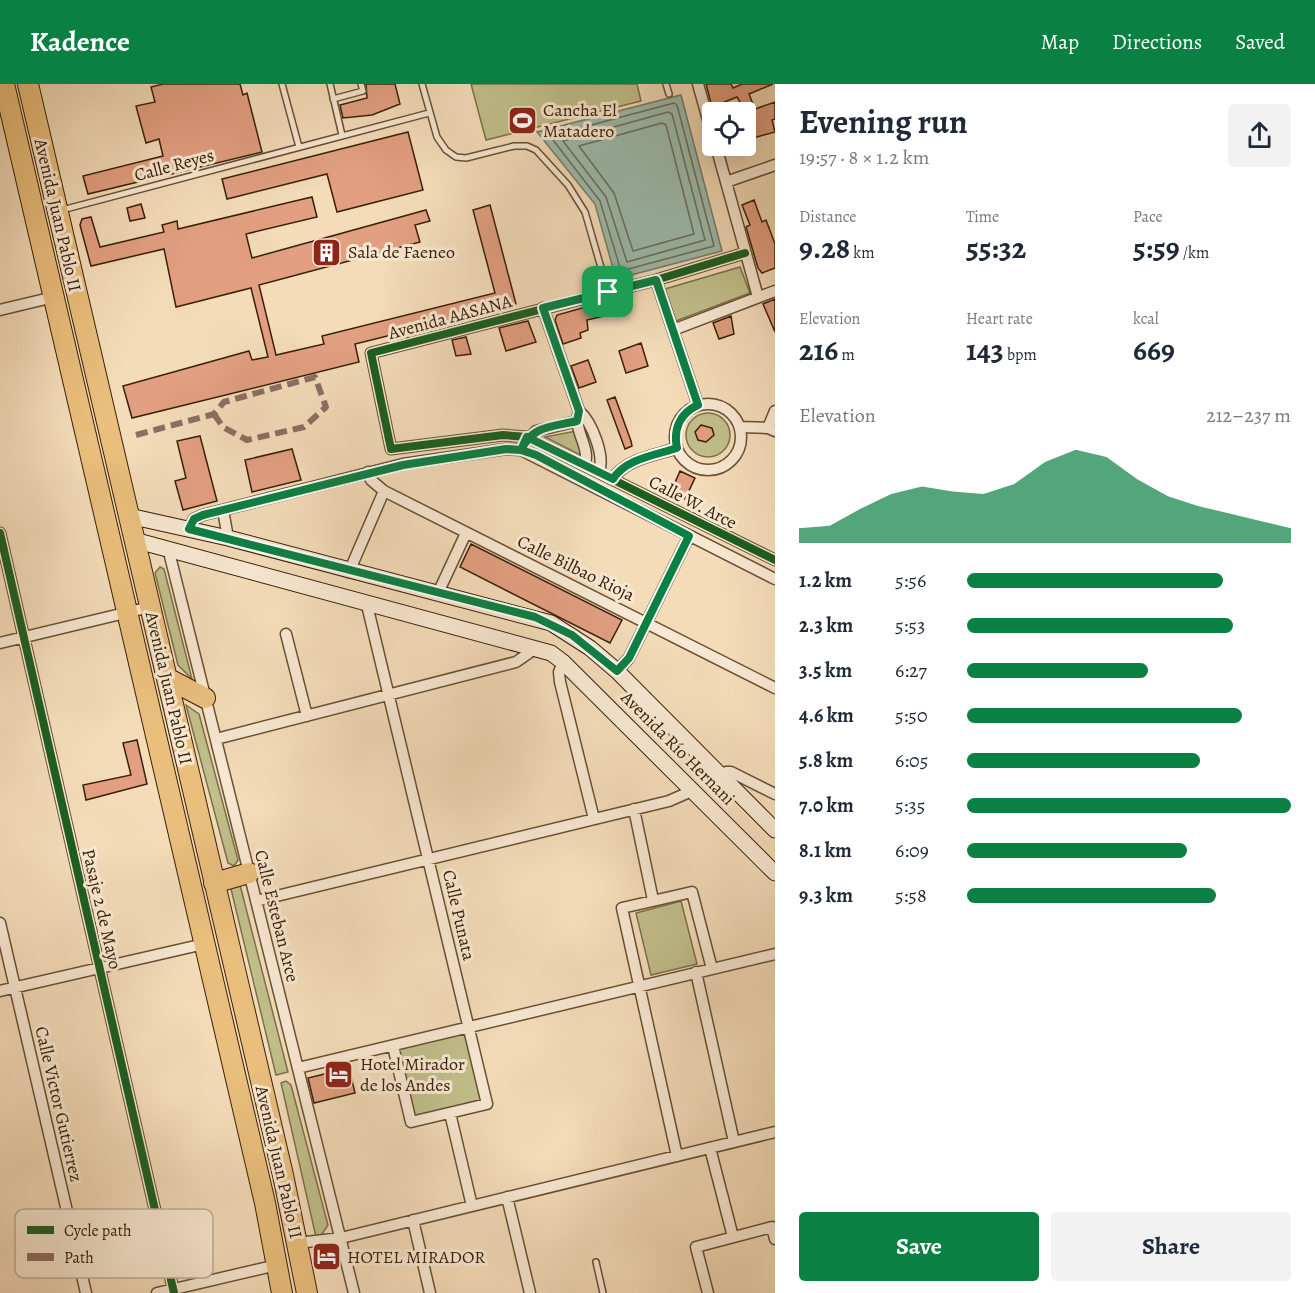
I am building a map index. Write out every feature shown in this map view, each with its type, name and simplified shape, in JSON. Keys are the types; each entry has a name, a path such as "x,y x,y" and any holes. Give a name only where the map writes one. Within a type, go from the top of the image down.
{"highway":[{"name":"Avenida Juan Pablo II","path":"4,84 204,944 282,1293"},
{"name":"Avenida Juan Pablo II","path":"28,84 298,1243 307,1293"},
{"path":"167,678 206,698"},
{"path":"214,883 249,873"}],"street":[{"path":"698,84 703,102"},
{"path":"719,156 758,297"},
{"path":"726,182 775,165"},
{"name":"Avenida AASANA","path":"391,449 370,353 656,280 745,253"},
{"path":"656,280 698,405"},
{"path":"673,330 775,291"},
{"path":"0,310 54,297"},
{"path":"543,308 578,416 587,454 585,464"},
{"path":"711,403 724,407 734,416 740,427 741,442 736,455 719,468 704,470 691,465 677,448 675,436 680,419 687,411 698,405 711,403"},
{"path":"740,427 772,429 775,411"},
{"path":"521,450 527,437 536,431 578,416 589,422 602,461 599,472"},
{"name":"Calle W. Arce","path":"391,449 503,435 527,437 775,560"},
{"path":"613,479 617,472 628,464 677,448"},
{"name":"Calle W. Arce","path":"189,529 194,519 368,472 506,449 521,450 536,455 775,579"},
{"name":"Calle Bilbao Rioja","path":"368,472 370,480 384,491 775,688"},
{"path":"349,572 384,491"},
{"path":"224,510 228,538"},
{"name":"Avenida Río Hernani","path":"129,516 228,538 349,572 551,623 590,648 617,671 719,776 773,823"},
{"name":"Pasaje 2 de Mayo","path":"0,533 154,1209"},
{"path":"438,593 466,533"},
{"path":"617,671 629,658 689,536"},
{"name":"Avenida Río Hernani","path":"134,540 551,653 563,662 694,790 775,873"},
{"name":"Calle Esteban Arce","path":"168,548 354,1293"},
{"name":"Calle Punata","path":"367,605 487,1104 450,1113"},
{"path":"0,644 150,607"},
{"path":"286,634 307,716"},
{"path":"216,739 516,662 529,653 532,647"},
{"path":"563,662 559,672 560,682 594,819"},
{"path":"719,776 731,772 775,794"},
{"path":"256,901 679,798 694,790"},
{"path":"634,809 653,900"},
{"path":"677,1156 622,908 692,891 712,969"},
{"name":"Calle Victor Gutierrez","path":"0,923 66,1209"},
{"path":"0,991 204,944"},
{"path":"298,1068 775,954"},
{"path":"696,972 734,1142"},
{"path":"393,1046 411,1122 450,1113 472,1206"},
{"path":"298,1243 340,1238 775,1132"},
{"path":"710,1148 733,1236"},
{"path":"507,1197 530,1293"},
{"path":"413,1220 430,1293"},
{"path":"708,1293 696,1247 772,1227 775,1239"},
{"path":"157,1293 277,1265"},
{"name":"Calle Victor Gutierrez","path":"83,1278 86,1293"}],"lane":[{"path":"282,84 299,147"},
{"path":"330,84 342,135"},
{"path":"333,99 363,91 362,84"},
{"path":"422,84 437,136 446,150 456,157 466,158 514,146 527,146 536,150 568,185 585,212 608,292"},
{"path":"666,84 669,94"},
{"name":"Calle Reyes","path":"58,212 429,113"},
{"path":"596,1262 603,1293"}],"shaded area":[{"name":"Cancha El Matadero","path":"471,84 637,84 641,101 486,140"},
{"path":"740,267 750,293 676,321 665,289"},
{"path":"708,413 717,414 724,419 729,426 729,444 724,451 717,456 708,457 699,456 692,451 687,444 686,435 687,426 692,419 699,414"},
{"path":"576,431 584,457 545,437"},
{"path":"160,567 164,569 192,679 178,665 155,573"},
{"path":"186,705 199,714 238,860 234,866 228,863"},
{"path":"240,885 288,1072 276,1075 231,889 233,886"},
{"path":"681,901 697,964 651,975 636,913"},
{"path":"468,1032 484,1100 415,1117 398,1049"},
{"path":"286,1081 291,1085 328,1225 320,1237 316,1237 281,1083"}],"water":[{"path":"681,95 722,251 616,279 595,204 537,132"}],"building":[{"path":"163,84 240,84 243,95 247,93 262,152 88,194 83,176 163,156 159,139 146,143 136,106 155,102 151,87"},
{"path":"366,84 395,84 400,104 372,115 343,118 340,105 367,98"},
{"path":"706,84 731,84 733,88 742,84 773,84 749,94 752,102 740,102 737,97 724,102 711,102"},
{"path":"775,102 775,119 772,120 775,132 756,137 756,109"},
{"path":"408,132 423,190 337,212 327,174 227,199 222,179"},
{"path":"312,197 317,217 246,234 252,258 426,210 430,221 415,225 420,242 259,285 276,355 324,344 322,336 495,293 473,210 490,205 516,304 355,344 359,362 132,418 123,386 249,351 252,360 268,357 251,288 176,307 164,249 91,266 80,225 82,219 91,217 100,247 164,232 162,225 177,221 178,229"},
{"path":"754,200 762,222 766,220 775,244 775,268 762,273 758,268 746,227 750,225 742,205"},
{"path":"141,204 145,218 130,221 127,208"},
{"path":"775,299 775,332 763,304"},
{"path":"600,303 604,316 587,320 588,330 580,333 581,338 563,344 555,320 557,315"},
{"path":"731,316 734,334 719,339 713,323"},
{"path":"528,321 536,342 506,351 499,328"},
{"path":"466,337 471,354 456,356 452,340"},
{"path":"641,343 648,366 626,373 619,351"},
{"path":"588,360 596,382 579,388 571,366"},
{"path":"615,397 632,446 625,449 607,400"},
{"path":"701,425 712,428 714,435 706,442 698,440 695,432"},
{"path":"200,436 217,501 183,510 175,481 186,478 177,441"},
{"path":"292,449 301,480 252,492 245,460"},
{"path":"680,471 695,478 685,499 671,492"},
{"path":"471,544 622,620 610,643 460,567"},
{"path":"137,740 147,784 86,800 83,785 131,775 123,743"},
{"path":"349,1068 355,1093 314,1103 308,1078"}],"marked path":[{"path":"136,435 214,414 224,402 315,377 326,407 304,427 247,440 223,427 214,414"}],"cycle path":[{"path":"745,253 656,280 371,353 391,449 503,435 527,437 775,560"},
{"path":"0,533 155,1209"},
{"path":"171,1278 174,1293"}],"place":[{"name":"Cancha El Matadero","path":"522,120"},
{"name":"Sala de Faeneo","path":"327,252"},
{"name":"Hotel Mirador de los Andes","path":"339,1074"},
{"name":"HOTEL MIRADOR","path":"326,1257"}],"route":[{"path":"608,292 543,308 579,411 577,421 530,434 527,437 521,450 506,449 368,472 203,515 194,519 189,529 349,572 535,617 572,635 617,671 629,658 689,536 536,455 521,450 527,437 537,440 613,479 617,472 628,464 677,448 675,436 677,424 687,411 698,405 656,280 608,292"}]}
